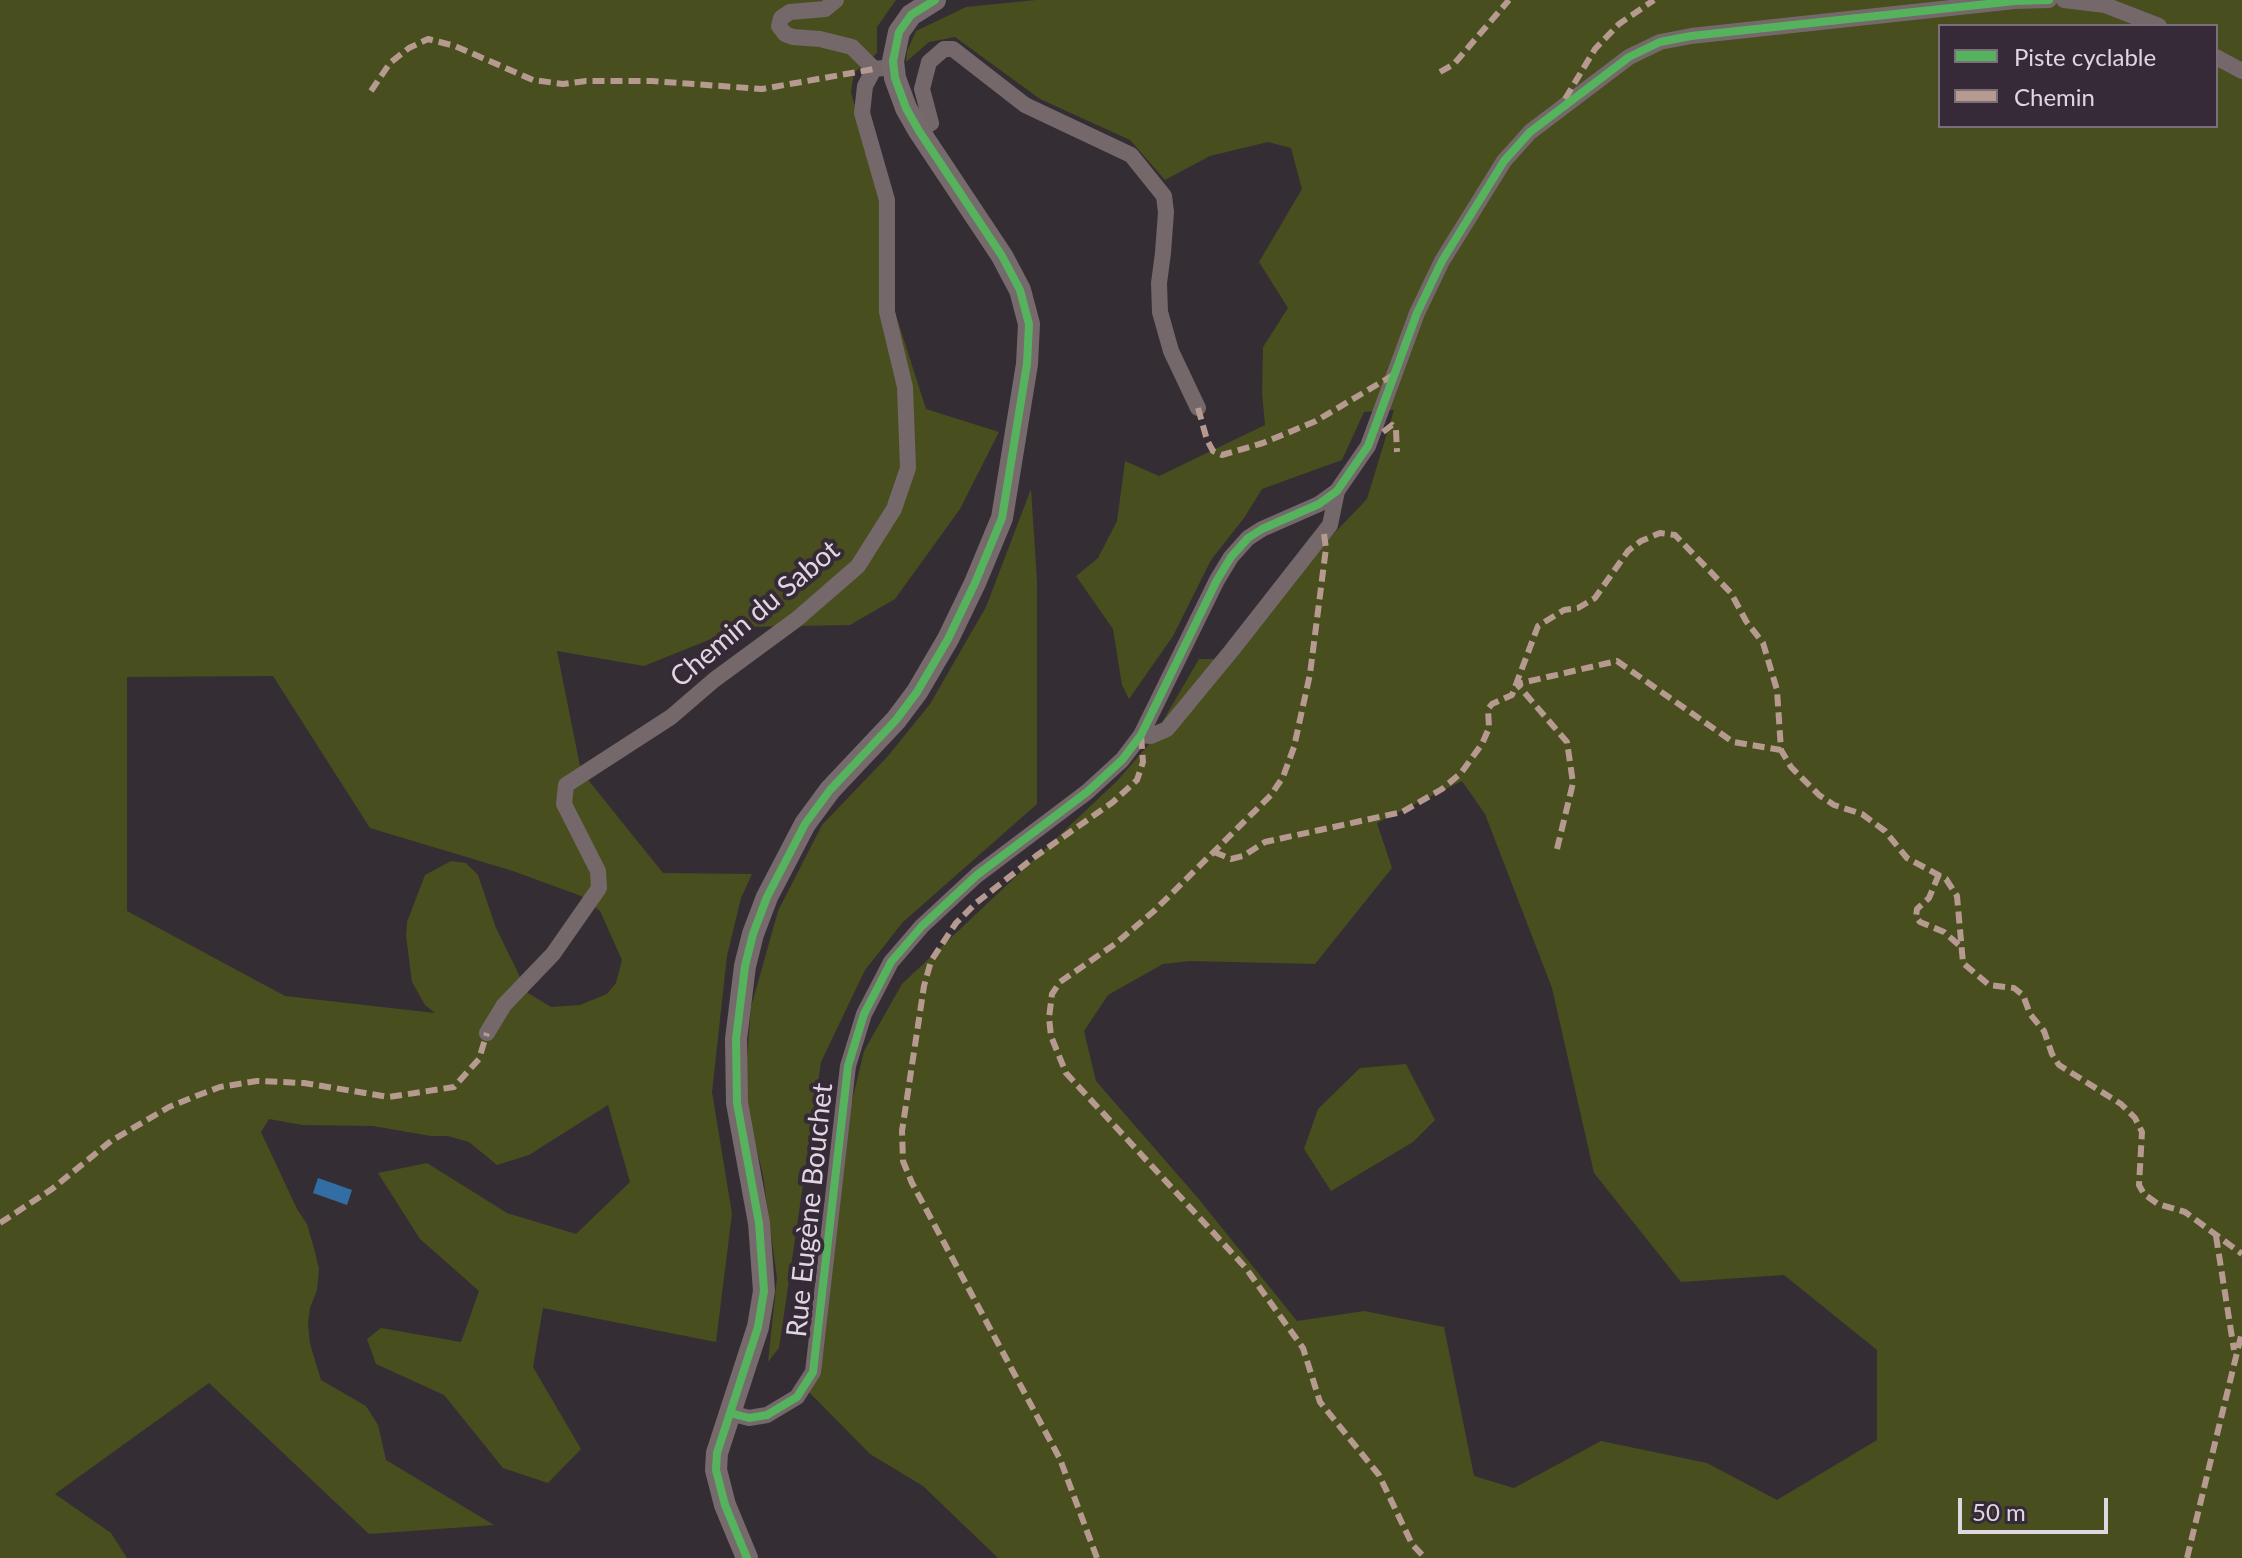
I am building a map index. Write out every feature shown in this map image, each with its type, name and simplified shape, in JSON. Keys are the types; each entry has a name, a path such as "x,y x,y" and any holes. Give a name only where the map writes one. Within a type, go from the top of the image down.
{"main road":[{"path":"747,1558 725,1505 716,1470 717,1453 758,1327 764,1291 759,1223 737,1103 740,996 753,934 784,860 805,824 830,790 907,706 948,639 1002,518 1027,364 1029,324 1026,306 1002,256 919,131 884,68 904,23 921,7 935,0"}],"street":[{"path":"836,0 818,11 790,12 781,18 779,26 785,34 793,37 820,39 852,47 884,68"},
{"path":"1337,491 1330,525 1232,650 1167,729 1151,736 1141,735 1179,653 1231,557 1248,538 1262,529 1319,504 1337,491 1368,446 1417,313 1458,232 1504,161 1530,132 1555,111 1629,57 1660,42 1691,36 2015,1 2049,0"},
{"path":"2064,0 2105,5 2154,24"},
{"path":"919,131 931,123 922,89 929,62 944,49 953,49 1025,105 1131,155 1164,196 1160,312 1171,351 1198,408"},
{"path":"2218,58 2242,71"},
{"name":"Chemin du Sabot","path":"487,1033 504,1005 553,954 599,888 598,871 564,804 566,785 671,717 714,680 797,619 858,566 894,509 908,468 905,387 887,312 887,200 862,113 865,86 884,68"},
{"name":"Rue Eugène Bouchet","path":"730,1413 749,1418 767,1415 797,1397 813,1372 848,1066 864,1014 891,962 922,926 977,875 1087,792 1122,760 1141,735"}],"green space":[{"path":"0,0 896,0 877,27 877,53 854,73 851,92 873,173 890,187 894,309 926,409 999,432 960,509 895,599 850,625 741,627 644,666 557,651 581,771 663,873 752,874 741,898 727,956 712,1092 732,1214 716,1342 543,1308 533,1367 581,1449 548,1483 503,1468 444,1395 376,1364 367,1339 381,1328 461,1342 479,1291 420,1239 378,1173 427,1163 507,1213 576,1234 630,1182 608,1105 529,1155 497,1165 469,1142 448,1136 373,1126 302,1125 269,1119 261,1132 307,1224 319,1269 308,1324 310,1344 321,1380 366,1406 378,1425 386,1460 494,1525 369,1534 209,1383 55,1494 111,1533 127,1558 0,1558","holes":["273,676 370,828 513,871 581,896 600,911 622,960 616,983 607,994 580,1005 551,1007 528,993 496,928 478,875 466,863 451,861 425,875 407,922 412,982 425,1005 435,1013 285,996 127,911 127,677"]},
{"path":"1036,0 2242,0 2242,1558 998,1558 923,1486 870,1454 805,1388 839,1155 864,1051 902,984 1117,781 1150,743 1199,659 1232,659 1322,546 1367,499 1394,410 1364,412 1342,460 1262,489 1211,560 1173,636 1129,699 1122,685 1113,629 1076,576 1098,558 1117,521 1125,461 1159,476 1265,425 1263,347 1288,308 1259,262 1302,189 1291,148 1268,142 1210,156 1165,180 1130,140 1040,99 955,37 929,42 906,62 907,51 916,31 966,7","holes":["1462,781 1485,814 1552,988 1594,1173 1681,1282 1784,1275 1877,1350 1877,1440 1777,1500 1707,1463 1601,1441 1514,1488 1474,1476 1444,1327 1364,1311 1297,1321 1197,1197 1096,1081 1084,1031 1108,995 1163,964 1190,961 1315,964 1392,868 1377,823"]},
{"path":"1031,489 1037,581 1037,804 903,922 865,970 821,1062 779,1348 768,1362 777,1278 763,1175 744,1096 751,1007 778,911 822,825 888,756 930,704 986,607"},
{"path":"1406,1064 1435,1120 1413,1142 1331,1191 1304,1149 1318,1109 1360,1068"}],"water":[{"path":"318,1178 352,1190 347,1205 313,1193"}],"marked path":[{"path":"1440,72 1454,64 1509,0"},
{"path":"1565,99 1595,49 1619,24 1654,0"},
{"path":"371,91 390,63 409,48 428,39 455,46 533,80 563,84 652,81 762,89 874,69"},
{"path":"1198,408 1207,440 1213,451 1222,455 1263,443 1316,421 1395,374"},
{"path":"1383,432 1392,425 1396,430 1397,452"},
{"path":"1214,852 1231,859 1243,856 1265,842 1402,812 1442,789 1461,773 1482,744 1489,728 1488,709 1512,695 1538,626 1564,610 1578,608 1595,598 1628,551 1641,541 1660,533 1675,535 1731,593 1746,621 1763,643 1777,690 1781,750 1791,767 1819,795 1834,805 1862,814 1885,831 1907,858 1946,879 1957,896 1963,963 1989,985 2014,988 2023,995 2030,1014 2044,1031 2059,1065 2121,1104 2135,1118 2142,1132 2139,1185 2144,1194 2158,1204 2185,1212 2242,1254"},
{"path":"1324,534 1326,548 1310,674 1294,747 1283,777 1271,795 1154,911 1115,944 1060,982 1052,994 1049,1018 1051,1036 1066,1073 1245,1267 1303,1348 1320,1402 1379,1475 1412,1544 1425,1558"},
{"path":"1557,849 1573,783 1567,742 1517,684 1617,661 1733,742 1781,750"},
{"path":"1097,1558 1060,1459 912,1183 903,1161 902,1131 924,986 931,961 956,923 976,903 1113,802 1137,780 1143,762 1141,735"},
{"path":"1939,874 1929,898 1917,909 1916,917 1920,922 1944,932 1960,946"},
{"path":"0,1223 52,1189 111,1141 169,1107 196,1096 220,1087 257,1081 304,1083 389,1097 454,1087 479,1059 487,1033"},
{"path":"2216,1236 2234,1350"},
{"path":"2187,1558 2242,1332"}],"cycle path":[{"path":"747,1558 725,1505 716,1470 717,1453 758,1327 764,1291 759,1223 737,1103 736,1039 745,966 767,897 805,824 830,790 896,720 917,692 948,639 975,583 1002,518 1027,364 1029,324 1020,290 1002,256 919,131 895,78 893,61 899,32 911,15 935,0"},
{"path":"730,1413 749,1418 767,1415 797,1397 813,1372 848,1066 864,1014 891,962 922,926 977,875 1087,792 1122,760 1141,735 1217,580 1248,538 1319,504 1337,491 1368,446 1417,313 1442,261 1504,161 1530,132 1629,57 1660,42 1691,36 2015,1 2049,0"}]}
